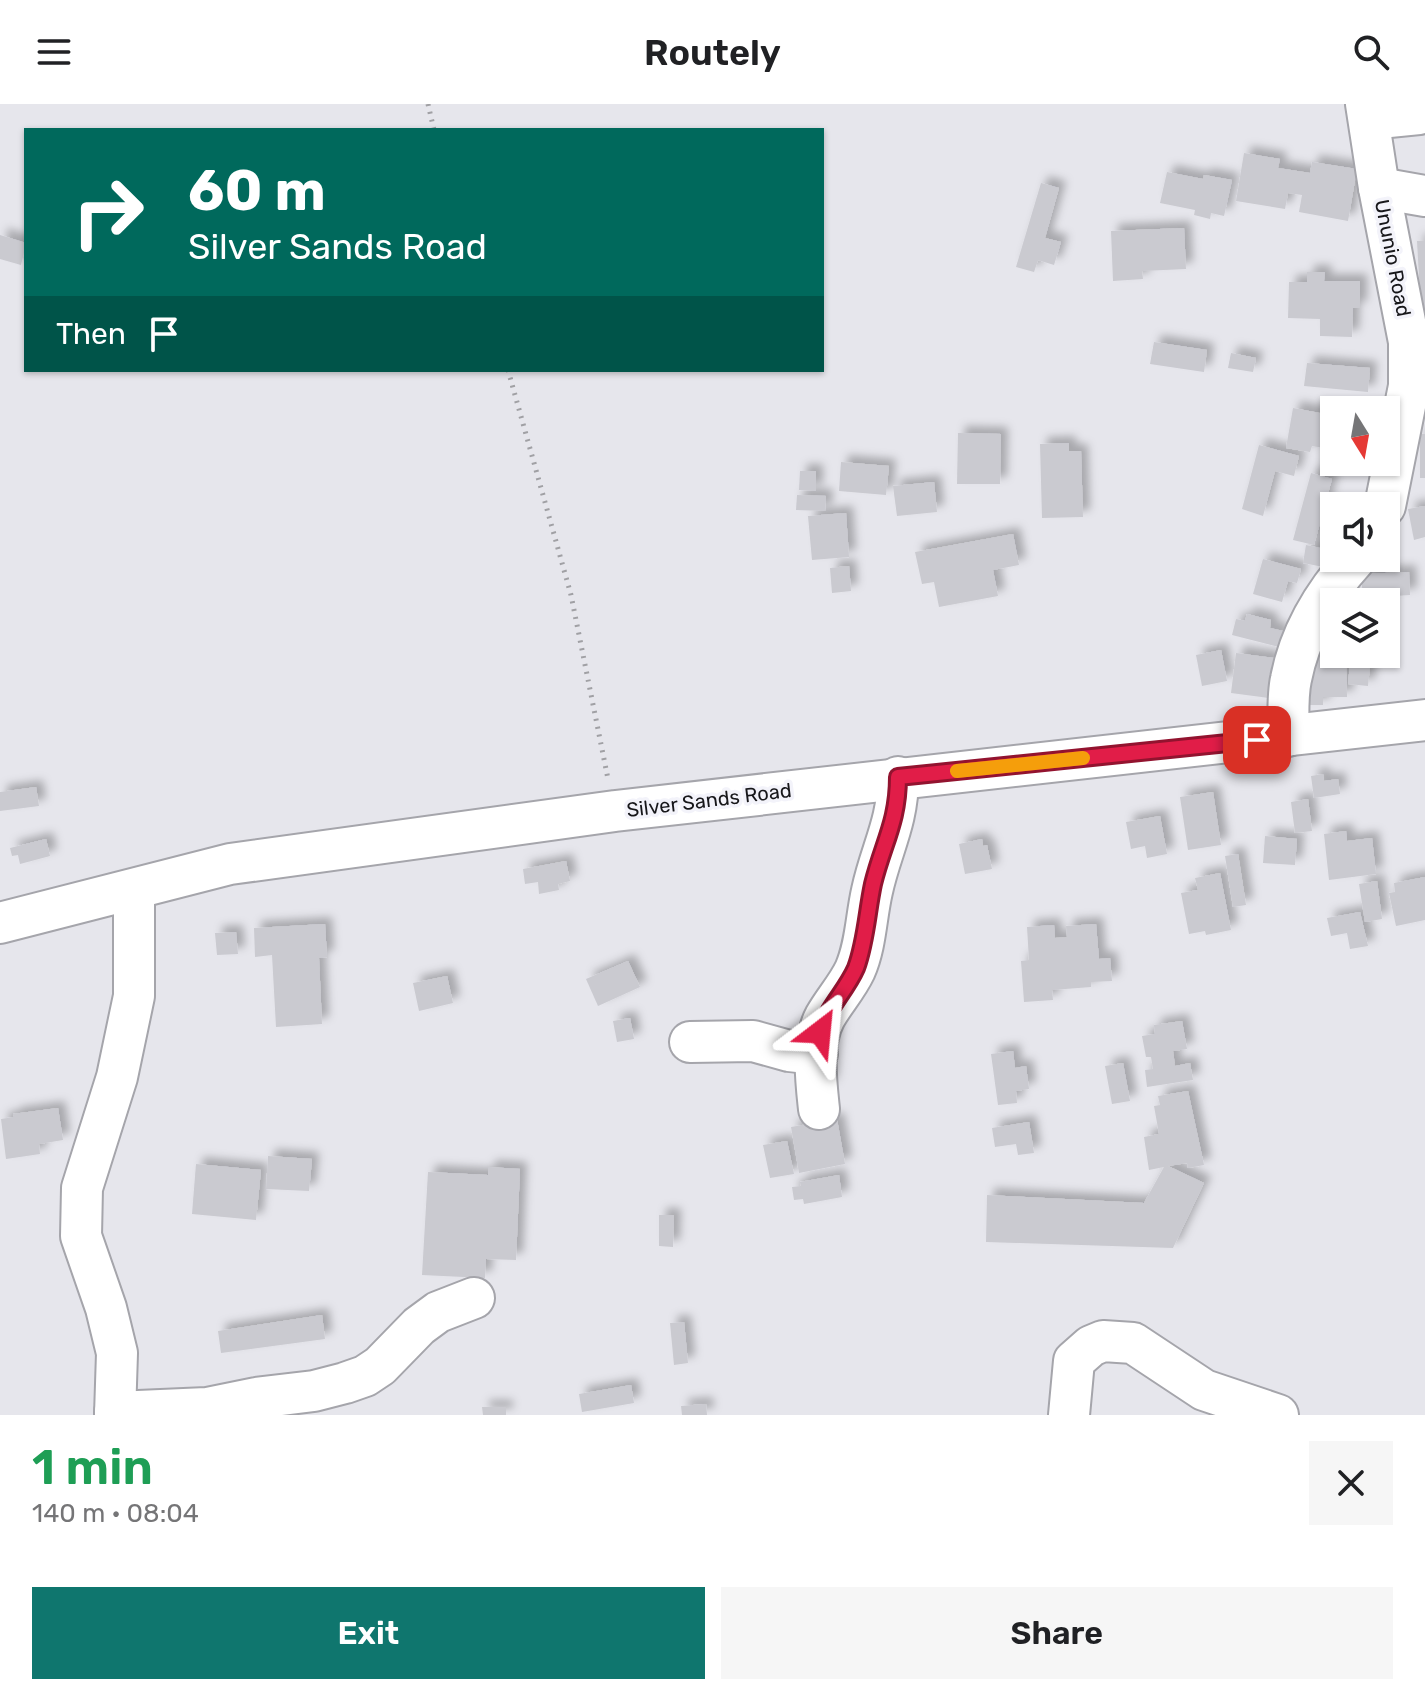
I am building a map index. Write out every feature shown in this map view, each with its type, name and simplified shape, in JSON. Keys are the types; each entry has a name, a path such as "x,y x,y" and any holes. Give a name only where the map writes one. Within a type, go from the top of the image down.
{"street":[{"path":"1368,112 1419,114 1425,111"},
{"name":"Ununio Road","path":"1368,112 1379,188 1409,342 1409,386 1388,492"},
{"path":"1379,188 1425,196"},
{"path":"1288,736 1290,682 1301,640 1330,587 1343,572"},
{"name":"Silver Sands Road","path":"0,923 230,864 615,811 1425,720"},
{"path":"819,1109 817,1054 824,1018 855,971 863,946 878,861 889,838 898,805 898,777"},
{"path":"134,891 134,996 117,1077 82,1188 81,1236 106,1308 117,1353 115,1414 207,1408 345,1383 365,1376 380,1366 419,1326 438,1312 474,1298"},
{"path":"690,1042 753,1041 789,1051 817,1054"},
{"path":"1069,1415 1074,1361 1091,1346 1103,1341 1133,1343 1204,1390 1278,1415"}],"path":[{"path":"428,104 434,128"},
{"path":"509,372 571,595 615,811"}],"building":[{"path":"1244,153 1280,159 1278,168 1310,173 1312,162 1357,169 1348,221 1299,212 1302,195 1288,193 1285,209 1236,201"},
{"path":"1167,172 1203,179 1204,175 1232,180 1224,216 1211,213 1210,219 1194,215 1195,210 1160,203"},
{"path":"1041,183 1059,188 1045,238 1061,242 1054,265 1038,260 1034,272 1016,267"},
{"path":"1184,228 1186,269 1142,271 1143,279 1113,281 1111,231"},
{"path":"0,235 24,242 21,265 0,259"},
{"path":"1417,241 1425,241 1425,313 1421,313"},
{"path":"1307,272 1325,272 1324,281 1360,281 1360,308 1353,308 1352,337 1320,336 1320,319 1288,318 1289,282 1307,282"},
{"path":"1154,342 1207,350 1204,372 1150,364"},
{"path":"1231,353 1256,358 1253,372 1228,368"},
{"path":"1307,363 1370,368 1368,392 1304,386"},
{"path":"1293,408 1320,413 1320,447 1312,446 1310,452 1286,448"},
{"path":"958,433 1001,434 1000,484 957,484"},
{"path":"1420,434 1425,434 1425,478 1420,478"},
{"path":"1069,443 1069,451 1081,451 1083,517 1042,518 1040,444"},
{"path":"1259,445 1299,456 1294,476 1275,471 1263,516 1242,509"},
{"path":"841,462 889,466 886,495 839,491"},
{"path":"800,471 816,471 816,491 799,490"},
{"path":"1311,473 1332,479 1328,492 1320,492 1320,523 1314,545 1293,540"},
{"path":"934,482 937,512 897,516 893,486"},
{"path":"797,495 826,496 825,511 796,510"},
{"path":"1425,506 1425,537 1414,540 1408,509"},
{"path":"846,513 849,557 812,560 808,516"},
{"path":"1013,534 1019,565 993,570 998,596 939,607 934,582 922,584 915,552"},
{"path":"1306,545 1320,548 1320,566 1303,563"},
{"path":"1263,559 1301,569 1297,583 1288,581 1282,602 1253,594"},
{"path":"849,566 851,591 832,593 830,568"},
{"path":"1409,572 1410,595 1400,596 1400,588 1362,588 1361,574"},
{"path":"1247,614 1271,620 1270,628 1283,631 1279,647 1232,635 1236,619 1245,621"},
{"path":"1315,639 1320,639 1320,668 1346,668 1347,697 1323,697 1323,705 1299,705"},
{"path":"1221,650 1227,681 1202,686 1196,655"},
{"path":"1236,653 1274,658 1269,698 1231,693"},
{"path":"1350,668 1370,668 1368,686 1348,684"},
{"path":"1323,774 1324,781 1338,779 1340,794 1314,798 1311,776"},
{"path":"36,787 39,806 0,811 0,792"},
{"path":"1213,792 1221,845 1188,850 1180,797"},
{"path":"1308,799 1312,831 1295,833 1291,802"},
{"path":"1160,816 1167,854 1147,858 1145,846 1131,849 1126,822"},
{"path":"1346,831 1347,841 1372,838 1376,874 1329,880 1324,834"},
{"path":"1265,836 1297,839 1295,865 1263,863"},
{"path":"46,839 50,856 20,864 18,855 12,856 10,848"},
{"path":"982,839 983,846 987,845 992,869 965,874 959,844"},
{"path":"1238,854 1246,905 1233,907 1225,856"},
{"path":"566,861 570,881 558,884 559,890 539,894 538,882 525,884 523,869"},
{"path":"1220,873 1231,930 1206,935 1205,931 1189,934 1181,893 1198,890 1195,878"},
{"path":"1425,877 1425,920 1396,926 1389,893 1395,892 1394,883"},
{"path":"1377,881 1382,919 1365,922 1359,884"},
{"path":"1360,912 1368,946 1350,949 1347,933 1331,936 1327,918"},
{"path":"325,924 327,957 319,958 322,1024 276,1027 272,955 255,957 254,928"},
{"path":"1096,924 1099,959 1110,958 1112,981 1091,982 1091,987 1052,990 1053,1000 1024,1002 1021,961 1029,960 1027,927 1054,925 1055,938 1067,937 1066,926"},
{"path":"236,932 238,954 217,955 215,933"},
{"path":"628,961 640,987 598,1006 586,979"},
{"path":"447,976 453,1003 419,1011 413,983"},
{"path":"630,1018 634,1039 617,1042 613,1021"},
{"path":"1182,1021 1187,1049 1173,1051 1175,1066 1190,1063 1193,1080 1147,1087 1145,1070 1153,1069 1151,1057 1146,1057 1142,1036 1155,1034 1154,1025"},
{"path":"1013,1051 1015,1068 1026,1066 1029,1089 1016,1091 1017,1103 998,1105 991,1054"},
{"path":"1123,1063 1130,1101 1112,1104 1105,1066"},
{"path":"1188,1091 1204,1165 1188,1168 1187,1163 1168,1166 1204,1183 1173,1248 986,1242 987,1195 1144,1203 1164,1167 1149,1170 1144,1137 1159,1134 1154,1106 1160,1105 1158,1096"},
{"path":"58,1108 63,1140 39,1144 40,1154 6,1159 1,1119 14,1117 13,1114"},
{"path":"837,1119 845,1164 799,1173 791,1127"},
{"path":"1029,1122 1034,1153 1018,1155 1016,1144 995,1147 992,1128"},
{"path":"787,1141 794,1174 770,1178 763,1145"},
{"path":"268,1156 312,1159 309,1191 266,1189"},
{"path":"196,1164 261,1170 256,1220 192,1214"},
{"path":"488,1167 520,1169 516,1260 486,1259 485,1278 422,1275 428,1172 488,1175"},
{"path":"839,1175 842,1197 804,1204 803,1199 794,1200 792,1187 801,1186 800,1182"},
{"path":"659,1215 674,1215 673,1247 659,1246"},
{"path":"322,1315 325,1339 221,1353 218,1331"},
{"path":"684,1322 688,1363 674,1365 670,1323"},
{"path":"631,1385 634,1403 582,1412 579,1394"},
{"path":"706,1404 707,1415 682,1415 681,1406"},
{"path":"482,1407 506,1407 506,1415 483,1415"}],"slow traffic":[{"path":"957,771 1083,758"}],"route":[{"path":"820,1032 824,1018 855,971 863,946 878,861 889,838 898,805 898,777 1257,740"}]}
